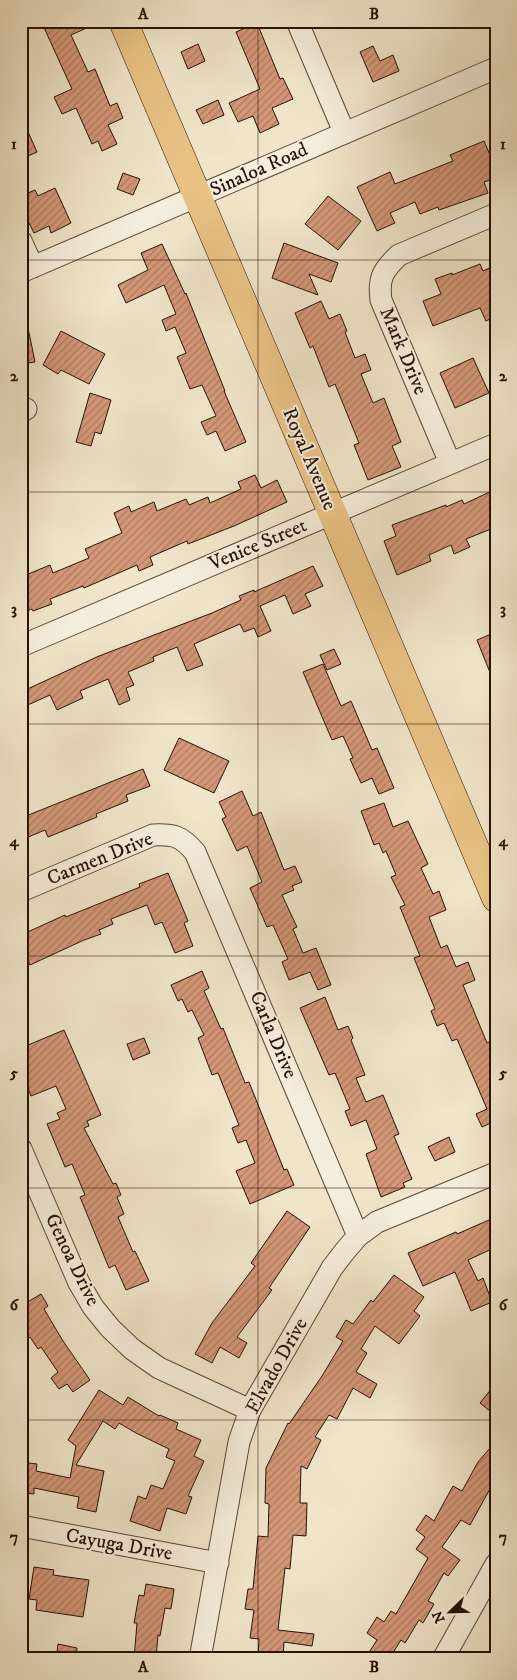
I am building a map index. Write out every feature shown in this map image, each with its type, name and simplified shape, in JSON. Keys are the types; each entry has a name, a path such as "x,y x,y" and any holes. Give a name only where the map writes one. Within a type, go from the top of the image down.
{"main road":[{"name":"Royal Avenue","path":"123,21 496,898"}],"street":[{"path":"297,21 344,132"},
{"name":"Sinaloa Road","path":"27,270 496,68"},
{"name":"Mark Drive","path":"450,463 381,300 381,277 387,266 399,255 496,214"},
{"path":"21,241 27,270"},
{"name":"Venice Street","path":"21,646 496,444"},
{"name":"Carmen Drive","path":"21,890 153,835 170,834 180,838"},
{"name":"Carla Drive","path":"180,838 195,852 358,1236"},
{"name":"Genoa Drive","path":"23,1160 79,1284 93,1307 110,1328 132,1349 159,1368 250,1410"},
{"name":"Elvado Drive","path":"200,1659 239,1442 250,1410 332,1268 358,1236 377,1222 496,1173"},
{"name":"Cayuga Drive","path":"21,1526 218,1563"},
{"path":"443,1659 496,1564"}],"building":[{"path":"41,21 102,21 71,35 88,72 95,69 110,106 117,103 123,118 108,125 117,144 102,151 98,141 92,144 76,108 62,114 54,97 72,89"},
{"path":"257,23 280,79 283,78 293,99 272,108 279,124 260,133 253,116 238,122 229,103 260,89 236,32"},
{"path":"198,44 205,61 188,69 181,52"},
{"path":"373,46 380,61 393,55 399,71 373,82 360,52"},
{"path":"218,100 224,115 203,124 196,110"},
{"path":"21,116 37,152 21,159"},
{"path":"484,141 496,169 496,178 484,182 488,193 439,210 438,207 420,214 415,202 390,213 395,223 377,231 357,187 390,172 395,184 453,161 450,155"},
{"path":"123,173 140,179 133,195 117,189"},
{"path":"55,188 71,223 51,233 49,226 34,233 21,207 21,196 35,190 38,196"},
{"path":"328,196 361,221 338,250 305,224"},
{"path":"284,243 338,263 331,282 309,274 318,295 272,278"},
{"path":"162,244 186,293 246,442 225,451 216,431 207,435 201,422 216,416 202,385 190,389 177,357 186,353 175,327 166,331 162,320 176,314 164,285 126,303 118,285 148,270 141,253"},
{"path":"480,264 483,271 496,265 496,316 486,321 480,308 433,326 423,301 441,294 435,279 452,273 452,275"},
{"path":"321,301 329,319 340,314 355,358 365,354 371,370 361,374 373,403 384,398 401,442 392,446 401,467 368,480 354,445 359,443 335,384 329,387 313,346 310,348 295,313"},
{"path":"27,323 35,362 21,364 21,324"},
{"path":"61,331 105,354 89,384 61,370 58,374 43,365"},
{"path":"473,358 489,393 455,408 440,373"},
{"path":"90,393 111,400 101,434 95,432 91,446 76,442"},
{"path":"255,475 261,488 277,480 287,502 234,526 188,544 187,541 150,557 153,565 139,571 137,565 84,588 83,586 50,599 52,604 21,613 21,577 50,565 53,573 89,558 85,549 122,533 114,513 129,506 131,512 154,502 157,511 186,499 189,505 208,497 210,503 241,489 238,482"},
{"path":"496,489 496,527 466,539 470,547 454,554 451,545 429,555 431,561 397,575 384,541 396,536 392,525 462,500 464,504"},
{"path":"313,566 323,586 305,594 311,606 293,614 285,595 260,606 271,631 258,637 254,628 244,632 240,624 194,644 203,665 187,671 177,647 153,657 154,661 128,672 134,685 126,688 130,700 119,705 108,679 80,691 83,698 57,710 50,695 21,708 21,692 99,656 212,613 241,600 239,596 254,590 254,592"},
{"path":"496,632 496,685 495,685 477,640"},
{"path":"334,649 341,664 327,670 320,655"},
{"path":"323,664 341,706 351,701 372,750 377,748 394,788 379,794 372,778 361,783 350,759 353,758 343,736 332,740 303,672"},
{"path":"179,738 229,761 214,793 164,770"},
{"path":"143,769 150,786 126,795 128,801 96,814 97,817 48,837 45,830 21,840 21,818"},
{"path":"242,791 253,816 261,812 284,870 295,866 302,882 292,886 294,890 282,895 297,927 293,929 303,953 316,948 331,985 318,990 310,972 289,980 282,962 288,959 273,925 267,927 250,888 262,882 247,846 237,851 222,819 226,817 219,802"},
{"path":"384,803 393,827 408,821 428,864 421,868 433,894 439,891 446,910 429,917 441,948 447,945 456,967 468,962 475,980 463,985 487,1043 489,1042 496,1057 496,1062 491,1063 496,1074 496,1128 493,1122 482,1127 476,1114 487,1109 457,1039 452,1041 444,1023 437,1026 431,1011 435,1009 414,958 420,956 400,907 405,905 391,877 396,875 386,851 383,853 379,843 374,845 361,811"},
{"path":"168,873 188,921 184,923 193,946 175,953 162,922 155,925 147,905 111,919 113,924 99,930 101,934 30,965 21,946 21,935 65,915 66,917 140,887 139,884"},
{"path":"202,971 209,988 204,991 221,1029 223,1028 245,1083 249,1082 284,1170 287,1169 294,1185 250,1204 236,1171 255,1163 246,1140 238,1143 232,1128 239,1125 218,1073 212,1075 198,1038 204,1035 192,1010 188,1012 182,999 178,1001 171,985"},
{"path":"325,997 338,1030 348,1026 353,1038 351,1040 365,1075 356,1078 366,1102 383,1095 399,1134 394,1136 412,1179 403,1183 405,1187 381,1197 366,1154 377,1149 366,1120 351,1126 345,1111 350,1109 335,1073 329,1075 300,1008"},
{"path":"64,1030 101,1115 87,1121 89,1126 84,1128 113,1184 116,1183 121,1195 117,1197 124,1214 118,1217 133,1252 135,1251 149,1281 126,1290 115,1265 109,1268 80,1197 85,1195 72,1164 65,1167 47,1124 60,1119 57,1113 66,1109 56,1086 31,1096 23,1075 25,1074 21,1064 21,1048"},
{"path":"144,1038 150,1053 133,1060 127,1044"},
{"path":"449,1137 455,1152 435,1161 428,1147"},
{"path":"287,1211 310,1227 269,1288 272,1290 237,1337 247,1343 239,1358 220,1347 212,1363 195,1354 212,1323 255,1266 251,1263"},
{"path":"489,1220 492,1227 496,1226 496,1247 468,1260 478,1281 483,1278 492,1302 471,1311 455,1272 423,1286 408,1253"},
{"path":"394,1275 424,1297 414,1311 420,1316 399,1344 375,1326 361,1349 367,1353 356,1372 377,1384 370,1398 353,1388 337,1419 329,1415 315,1437 321,1440 307,1469 301,1466 300,1503 307,1503 306,1536 293,1535 290,1569 285,1568 278,1630 314,1634 312,1646 284,1642 283,1659 258,1659 259,1639 250,1638 254,1610 245,1609 248,1589 253,1589 258,1536 268,1537 269,1504 265,1503 266,1468 288,1423 322,1376 343,1341 336,1337 346,1320 353,1324 371,1300 373,1302"},
{"path":"41,1294 48,1306 44,1309 90,1380 73,1392 67,1384 59,1389 51,1378 58,1372 41,1347 38,1349 30,1337 21,1342 21,1306"},
{"path":"496,1383 496,1416 480,1403"},
{"path":"99,1390 123,1405 128,1397 159,1416 178,1423 176,1429 201,1440 194,1456 204,1461 188,1496 192,1497 186,1514 167,1508 160,1531 130,1521 138,1496 146,1499 151,1485 163,1489 175,1461 166,1457 169,1449 119,1423 115,1429 103,1421 76,1465 104,1471 96,1512 77,1508 79,1497 34,1488 34,1494 21,1493 21,1462 37,1464 36,1471 70,1478 76,1446 68,1440"},
{"path":"496,1441 496,1478 470,1525 461,1520 442,1547 460,1560 448,1576 444,1573 428,1601 434,1604 423,1623 419,1620 405,1643 401,1640 389,1659 376,1659 368,1654 377,1640 367,1633 377,1617 384,1622 391,1611 396,1614 428,1558 416,1549 425,1537 416,1530 426,1515 434,1521 453,1486 462,1491 478,1462"},
{"path":"34,1567 54,1570 53,1575 89,1580 83,1617 36,1610 37,1600 29,1599"},
{"path":"146,1584 174,1589 171,1609 165,1608 160,1636 158,1635 156,1659 134,1659 137,1623 134,1623 139,1595 144,1596"},
{"path":"58,1644 77,1648 76,1659 56,1659"}]}
